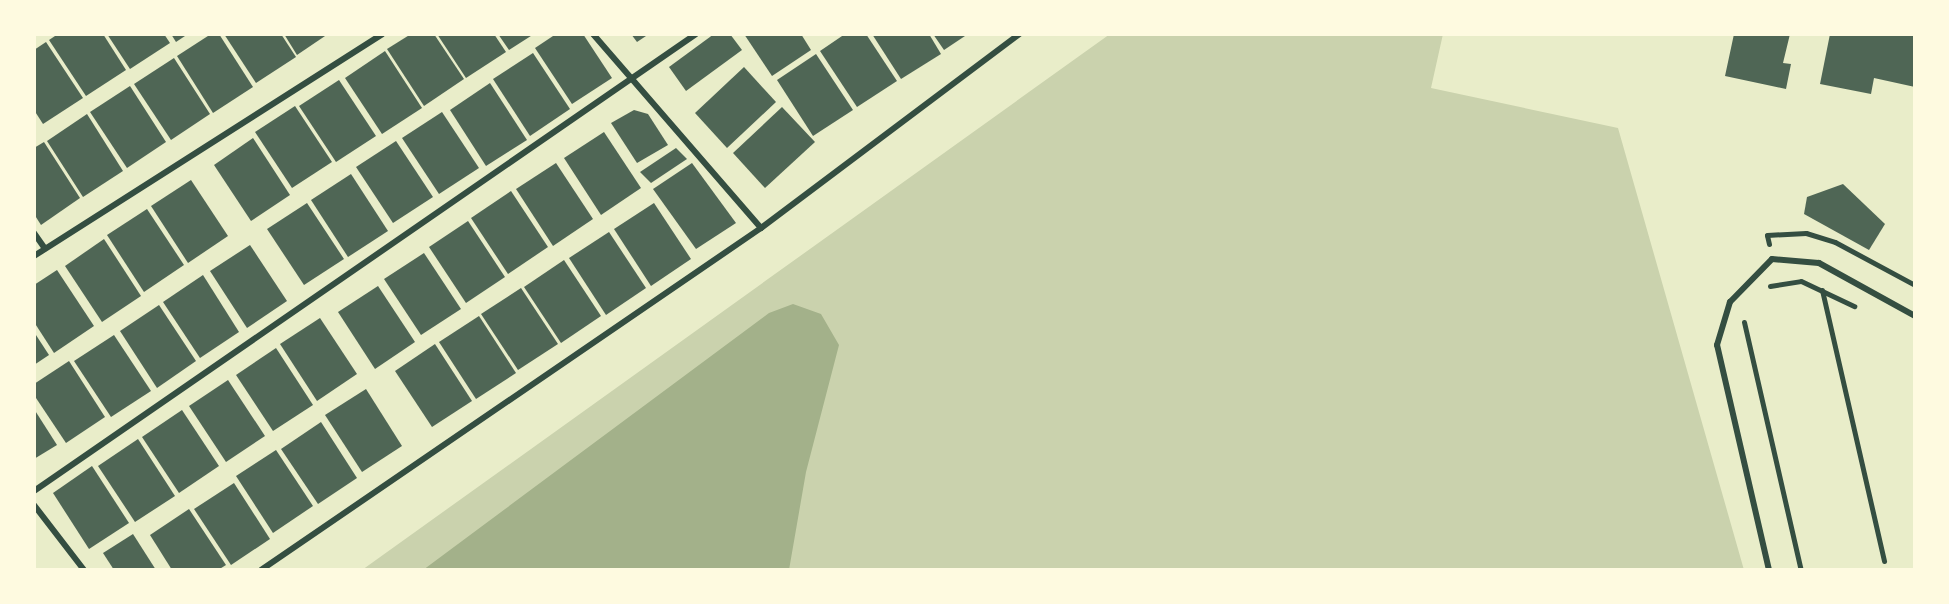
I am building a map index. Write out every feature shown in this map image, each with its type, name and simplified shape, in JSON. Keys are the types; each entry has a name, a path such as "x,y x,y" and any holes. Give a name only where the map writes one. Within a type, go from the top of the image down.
{"lane":[{"path":"34,256 382,34"},
{"path":"593,34 629,80 739,198 761,228"},
{"path":"34,491 696,34"},
{"path":"261,570 761,228 1019,34"},
{"path":"34,233 45,249"},
{"path":"1769,570 1717,345 1730,302 1772,259 1819,263 1915,316"},
{"path":"34,505 84,570"}],"path":[{"path":"1758,293 1790,281 1822,289 1862,310"},
{"path":"1822,289 1884,561"},
{"path":"1741,311 1801,570"}],"shaded area":[{"path":"1110,34 1443,34 1431,88 1618,128 1744,570 362,570"},
{"path":"793,304 821,314 839,345 806,472 789,570 423,570 769,313"}],"building":[{"path":"58,34 103,34 126,70 86,96 49,40"},
{"path":"107,34 164,34 170,43 130,69"},
{"path":"171,34 188,34 176,42"},
{"path":"211,34 219,34 253,87 213,113 177,56"},
{"path":"224,34 281,34 296,57 256,83"},
{"path":"284,34 328,34 297,55"},
{"path":"411,34 434,34 464,79 424,106 387,49"},
{"path":"437,34 494,34 506,52 466,78"},
{"path":"498,34 534,34 509,50"},
{"path":"556,34 583,34 612,78 572,104 535,48"},
{"path":"631,34 649,34 637,42"},
{"path":"714,34 730,34 742,50 686,91 669,67"},
{"path":"744,34 801,34 811,50 772,76"},
{"path":"845,34 866,34 897,81 857,107 820,51"},
{"path":"872,34 929,34 941,54 901,79"},
{"path":"933,34 968,34 944,50"},
{"path":"1734,34 1790,34 1783,63 1791,64 1786,89 1725,76"},
{"path":"1830,34 1915,34 1915,87 1874,78 1871,94 1820,84"},
{"path":"46,42 83,98 43,124 34,110 34,50"},
{"path":"385,51 422,108 382,134 345,78"},
{"path":"533,53 570,109 530,136 493,79"},
{"path":"816,54 853,110 813,136 777,80"},
{"path":"174,58 210,114 171,140 134,84"},
{"path":"744,67 776,102 727,148 695,113"},
{"path":"339,80 376,136 336,162 299,106"},
{"path":"490,83 527,140 486,166 450,110"},
{"path":"130,86 166,142 127,168 90,112"},
{"path":"295,106 332,162 292,188 255,132"},
{"path":"782,107 815,142 765,188 733,153"},
{"path":"634,110 648,114 668,145 637,163 611,123"},
{"path":"442,112 479,168 439,194 402,138"},
{"path":"87,114 123,171 83,197 47,141"},
{"path":"604,132 641,188 601,215 564,158"},
{"path":"253,138 290,195 251,221 214,165"},
{"path":"396,141 433,197 393,223 356,167"},
{"path":"44,142 80,198 41,225 34,214 34,148"},
{"path":"676,148 687,159 651,183 640,172"},
{"path":"556,163 593,219 553,246 516,189"},
{"path":"692,163 736,223 696,249 653,189"},
{"path":"351,174 388,231 348,257 311,200"},
{"path":"191,180 228,236 188,263 151,206"},
{"path":"1843,184 1885,224 1869,250 1804,214 1807,197"},
{"path":"511,191 548,247 508,274 471,218"},
{"path":"307,203 344,259 304,285 267,229"},
{"path":"654,203 691,259 651,286 614,229"},
{"path":"147,209 184,265 144,292 107,235"},
{"path":"468,221 505,277 466,303 429,247"},
{"path":"609,232 646,288 606,315 569,258"},
{"path":"104,239 141,296 102,322 65,266"},
{"path":"250,245 287,301 247,328 210,271"},
{"path":"424,253 461,309 421,335 384,279"},
{"path":"564,260 601,316 561,343 524,287"},
{"path":"57,270 94,326 54,353 34,322 34,285"},
{"path":"203,275 239,332 200,358 163,302"},
{"path":"378,286 415,342 375,369 338,312"},
{"path":"521,288 558,344 518,370 481,314"},
{"path":"159,305 196,361 157,388 120,331"},
{"path":"479,316 516,373 476,399 439,342"},
{"path":"320,318 357,374 317,401 280,344"},
{"path":"34,332 49,355 34,365"},
{"path":"114,335 151,391 111,417 74,361"},
{"path":"435,344 472,401 432,427 395,371"},
{"path":"276,348 313,405 273,431 236,375"},
{"path":"69,361 105,417 66,443 34,395 34,384"},
{"path":"228,380 265,436 226,462 189,406"},
{"path":"366,389 402,446 362,472 325,415"},
{"path":"34,409 57,445 34,459"},
{"path":"182,410 219,466 179,493 142,437"},
{"path":"321,422 357,478 318,504 281,449"},
{"path":"138,439 175,496 135,522 98,466"},
{"path":"276,450 313,506 273,533 236,476"},
{"path":"92,466 129,523 89,549 53,493"},
{"path":"234,483 270,539 231,565 194,509"},
{"path":"189,509 226,565 218,570 172,570 150,535"},
{"path":"133,534 156,570 114,570 103,553"}]}
